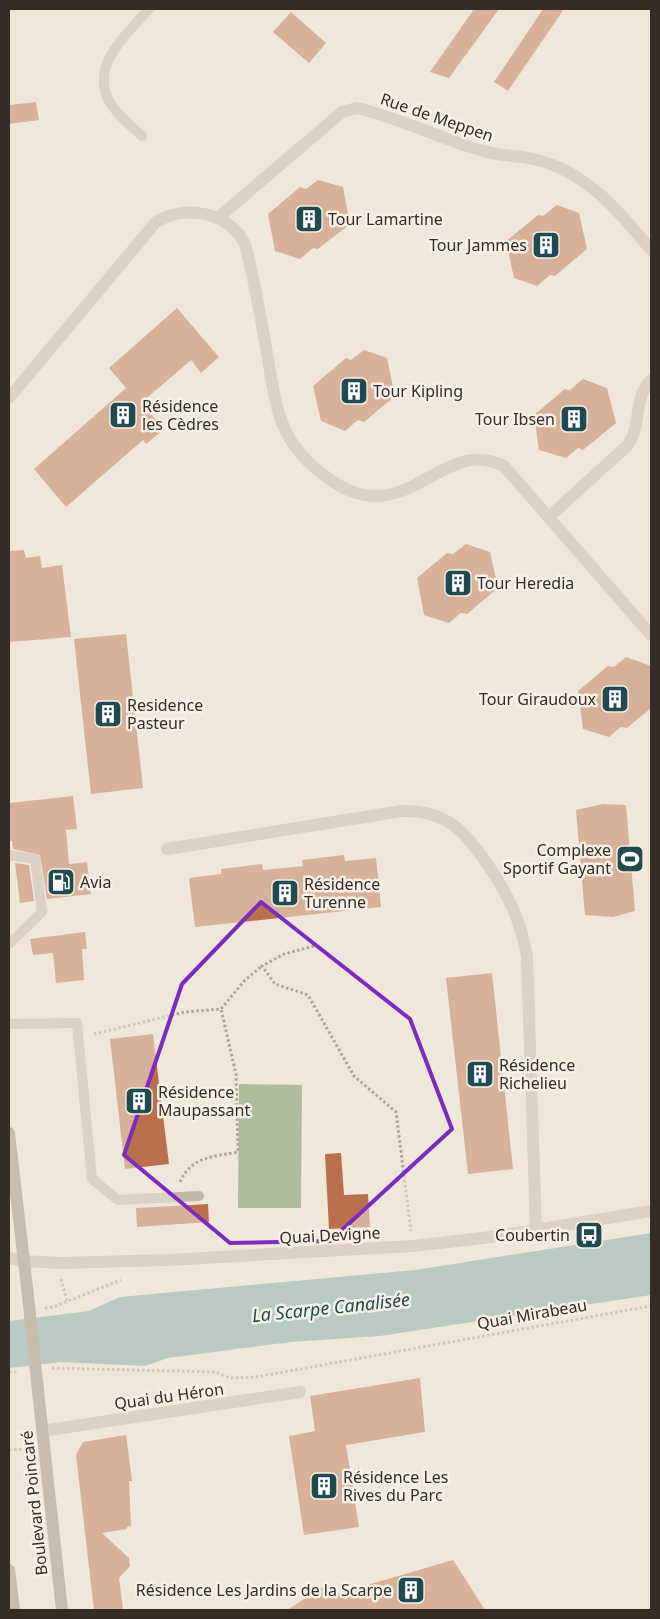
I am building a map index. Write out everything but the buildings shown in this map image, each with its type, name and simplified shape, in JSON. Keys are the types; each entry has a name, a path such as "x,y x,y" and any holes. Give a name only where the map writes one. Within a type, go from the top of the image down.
{"main road":[{"name":"Boulevard Poincaré","path":"9,1133 62,1610"},
{"name":"Boulevard Poincaré","path":"9,1570 14,1610"}],"street":[{"name":"Rue de Meppen","path":"218,218 342,112 357,108 481,151 533,159 576,176 606,199 651,250"},
{"path":"9,398 156,222 174,213 187,212 197,212 218,218 234,228 245,244 281,419 293,444 312,465 326,477 356,494 382,497 403,491 461,462 483,459 504,466 550,516 651,635"},
{"path":"550,516 628,445 636,430 639,399 651,380"},
{"path":"166,849 402,811 433,814 446,820 468,837 506,892 516,912 527,956 536,1230"},
{"name":"Quai Devigne","path":"9,1258 24,1261 60,1263 168,1260 413,1246 536,1230 651,1211"},
{"name":"Quai du Héron","path":"42,1431 300,1392"}],"lane":[{"path":"142,136 121,117 108,99 104,84 105,68 112,52 149,9"},
{"path":"9,855 35,859 42,912 9,944"},
{"path":"9,1024 77,1023 92,1179 118,1200 199,1196"}],"path":[{"path":"78,1034 96,1034 185,1012 221,1009 245,980 262,966 284,954 314,946"},
{"path":"262,966 275,984 308,995 354,1076 396,1112 413,1246"},
{"path":"176,1198 186,1169 204,1158 238,1152 236,1074 221,1009"},
{"path":"36,1308 53,1307 130,1277"},
{"path":"62,1286 68,1302"},
{"name":"Quai Mirabeau","path":"49,1369 215,1372 230,1378 256,1377 651,1306"},
{"path":"9,1372 20,1371"}],"highlighted area":[{"path":"261,902 410,1019 452,1129 330,1241 230,1243 124,1155 182,984"}],"green space":[{"path":"239,1084 302,1085 301,1208 238,1208"}],"water":[{"name":"La Scarpe Canalisée","path":"651,1233 651,1295 380,1336 291,1342 168,1358 145,1366 61,1362 9,1368 9,1321 89,1311 120,1297 415,1270"}],"place":[{"name":"Tour Lamartine","path":"309,219"},
{"name":"Tour Jammes","path":"546,245"},
{"name":"Tour Kipling","path":"354,391"},
{"name":"Résidence les Cèdres","path":"123,415"},
{"name":"Tour Ibsen","path":"574,419"},
{"name":"Tour Heredia","path":"458,583"},
{"name":"Tour Giraudoux","path":"615,699"},
{"name":"Residence Pasteur","path":"108,714"},
{"name":"Complexe Sportif Gayant","path":"630,859"},
{"name":"Avia","path":"61,882"},
{"name":"Résidence Turenne","path":"285,893"},
{"name":"Résidence Richelieu","path":"480,1074"},
{"name":"Résidence Maupassant","path":"139,1101"},
{"name":"Coubertin","path":"589,1235"},
{"name":"Résidence Les Rives du Parc","path":"324,1486"},
{"name":"Résidence Les Jardins de la Scarpe","path":"411,1590"}]}
